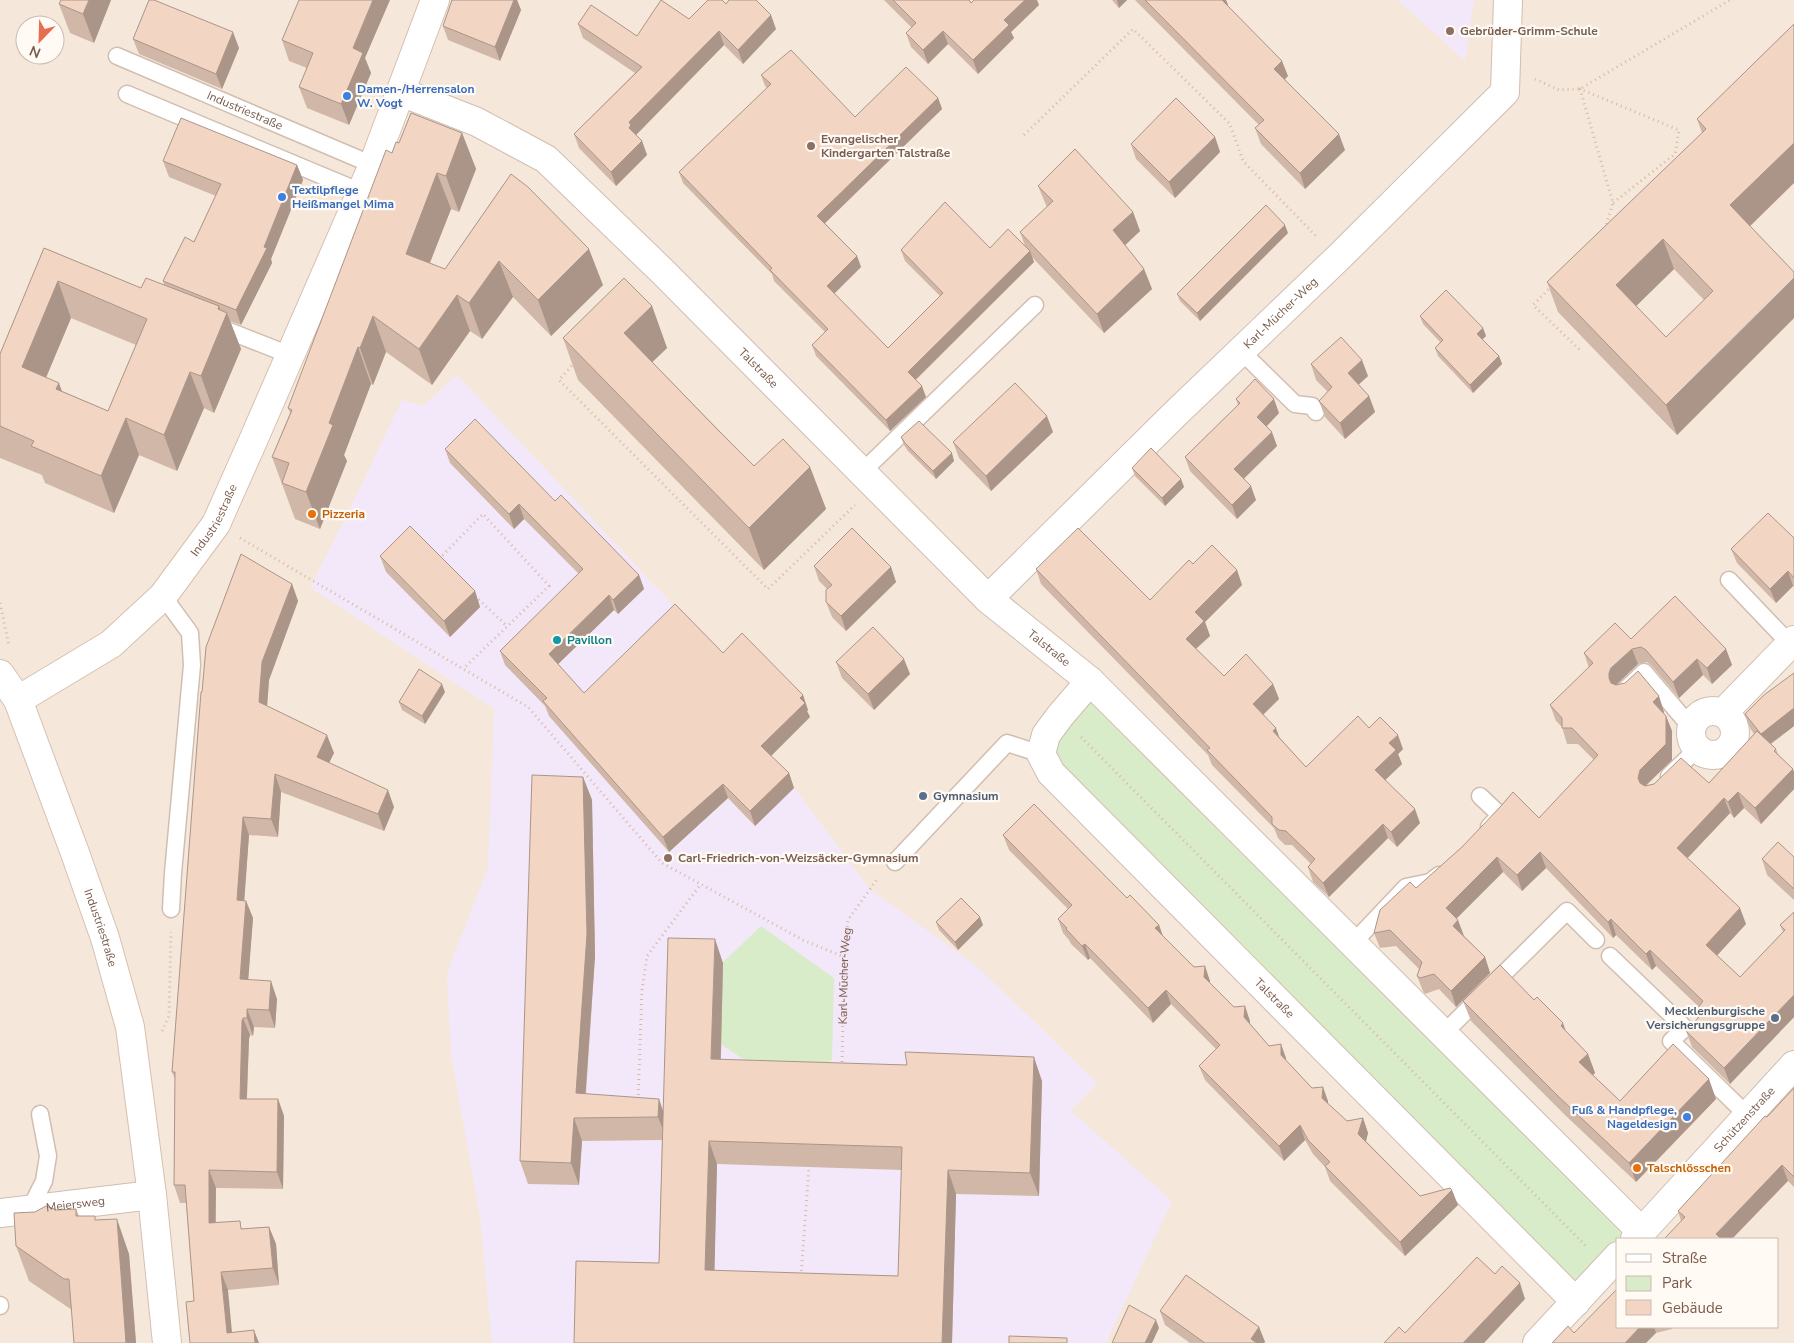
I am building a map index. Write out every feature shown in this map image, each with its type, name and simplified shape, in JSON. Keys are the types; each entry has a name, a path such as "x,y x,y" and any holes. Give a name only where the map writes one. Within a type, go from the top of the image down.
{"street":[{"name":"Industriestraße","path":"167,1343 152,1195 130,1027 102,930 18,700 111,644 164,596 216,524 373,165 435,0"},
{"name":"Karl-Mücher-Weg","path":"988,599 1338,258 1505,92 1508,0"},
{"name":"Talstraße","path":"400,92 477,122 546,159 663,272 988,599 1090,681 1444,1034 1638,1236"},
{"path":"1723,713 1792,642"},
{"path":"0,674 18,700"},
{"path":"1041,754 1046,735 1090,681"},
{"path":"1706,711 1723,713 1732,720 1736,729 1735,738 1728,750 1717,755 1703,754 1695,737 1695,719 1706,711"},
{"name":"Talstraße","path":"1041,754 1051,773 1576,1302"},
{"name":"Schützenstraße","path":"1638,1236 1747,1114 1794,1065"},
{"name":"Meiersweg","path":"0,1213 152,1195"},
{"path":"1538,1343 1612,1261"}],"lane":[{"name":"Industriestraße","path":"117,56 373,165"},
{"path":"127,94 361,192"},
{"path":"868,479 1036,305"},
{"path":"200,320 290,356"},
{"path":"1241,351 1294,404 1312,406 1316,412"},
{"path":"1729,580 1792,642"},
{"path":"164,596 190,633 192,665 171,909"},
{"path":"1624,691 1644,672 1684,719 1695,737 1659,785"},
{"path":"895,862 1007,743 1041,754"},
{"path":"1480,796 1500,815 1481,835"},
{"path":"1353,943 1406,887 1430,882 1449,866"},
{"path":"1444,1034 1567,911 1596,940"},
{"path":"1610,956 1685,1028 1671,1041 1747,1114"},
{"path":"30,1209 44,1181 48,1156 40,1114"}],"path":[{"path":"1580,90 1730,0"},
{"path":"1024,135 1133,29 1230,124 1242,161 1338,258"},
{"path":"1507,58 1536,80 1559,90 1580,90 1678,130 1675,154 1613,202"},
{"path":"1580,90 1613,202 1603,234"},
{"path":"1554,284 1533,305 1582,352"},
{"path":"579,358 559,380 768,589 868,479"},
{"path":"437,561 483,514 549,586 463,669"},
{"path":"216,524 528,707 662,863 803,940 844,957"},
{"path":"472,593 508,626"},
{"path":"1060,716 1612,1261"},
{"name":"Karl-Mücher-Weg","path":"842,1067 844,957 848,920 875,881 895,862"},
{"path":"638,1106 642,990 647,956 702,884"},
{"path":"161,1033 169,1016 171,909"},
{"path":"801,1277 809,1167"}],"shaded area":[{"path":"0,0 1794,0 1794,1343 0,1343"},
{"name":"Gebrüder-Grimm-Schule","path":"1398,0 1474,0 1465,61"},
{"name":"Carl-Friedrich-von-Weizsäcker-Gymnasium","path":"457,375 674,606 760,753 796,790 870,889 979,968 1097,1083 1071,1111 1172,1201 1106,1343 492,1343 480,1217 451,1054 447,973 488,868 494,709 310,587 402,400 423,406"}],"green space":[{"path":"1090,683 1633,1231 1626,1238 1616,1238 1616,1248 1569,1298 1051,776 1047,737"},
{"path":"761,926 834,978 832,1060 807,1080 756,1068 718,1042 720,965"}],"building":[{"path":"61,0 89,0 83,14 59,4"},
{"path":"149,0 154,0 233,32 216,74 133,39"},
{"path":"299,0 373,0 353,48 363,53 341,104 299,87 313,53 282,40"},
{"path":"452,0 514,0 495,47 443,26"},
{"path":"661,0 689,19 708,0 722,0 726,4 729,0 756,0 771,15 738,50 719,31 629,122 631,125 629,128 642,141 611,172 574,134 642,67 578,24 591,5 637,36"},
{"path":"893,0 969,0 971,3 974,0 1025,0 1004,20 1009,25 973,60 943,31 923,50 906,33 916,23"},
{"path":"1145,0 1222,0 1282,61 1274,69 1339,134 1300,173 1255,128 1264,120"},
{"path":"1794,24 1794,143 1730,205 1794,272 1794,278 1666,405 1547,282 1706,129 1697,119","holes":["1663,239 1713,291 1666,337 1616,285"]},
{"path":"791,50 855,117 906,67 938,98 817,216 857,256 827,286 888,348 943,293 901,250 945,202 990,248 1008,229 1030,251 908,372 922,386 886,420 812,345 828,329 679,172 771,84 761,75"},
{"path":"1176,98 1215,137 1169,182 1131,144"},
{"path":"411,113 462,133 446,176 437,173 406,254 445,269 511,174 528,187 589,249 538,300 499,261 469,303 457,295 419,349 373,316 360,348 358,347 329,423 333,425 306,492 282,483 289,463 272,457 292,410 288,408 386,150 392,153 396,142 399,143"},
{"path":"181,118 297,165 264,247 267,248 236,310 163,281 185,237 194,242 221,184 163,161"},
{"path":"1075,149 1133,212 1113,230 1144,269 1097,314 1020,232 1053,201 1038,186"},
{"path":"1266,205 1285,225 1197,313 1177,294"},
{"path":"44,248 141,288 146,278 219,306 218,309 227,313 201,376 190,372 164,435 126,418 101,476 31,446 34,441 0,426 0,354","holes":["58,281 147,319 108,411 56,389 59,383 22,367"]},
{"path":"624,278 652,306 624,333 716,428 754,466 783,439 810,467 749,528 563,338"},
{"path":"1446,290 1483,328 1477,334 1499,356 1470,385 1435,348 1443,340 1420,316"},
{"path":"1341,337 1362,360 1348,373 1369,396 1340,423 1319,401 1332,387 1311,364"},
{"path":"1255,379 1274,399 1257,417 1272,432 1234,469 1251,486 1232,505 1185,457 1240,403 1236,399"},
{"path":"1015,383 1047,416 986,476 953,442"},
{"path":"475,419 555,501 561,495 639,575 613,600 609,595 549,654 584,693 675,604 723,653 742,633 803,695 800,698 805,703 761,746 789,773 750,811 723,784 663,837 543,701 547,698 500,651 583,569 519,504 509,514 445,449"},
{"path":"919,421 952,453 933,471 901,437"},
{"path":"1151,448 1181,479 1162,498 1132,468"},
{"path":"1768,513 1794,538 1794,578 1788,571 1770,589 1731,549"},
{"path":"410,526 475,591 444,621 380,556"},
{"path":"852,528 891,567 841,616 826,602 826,590 832,585 814,566"},
{"path":"1078,528 1150,600 1189,560 1193,564 1212,545 1237,570 1195,612 1204,621 1186,639 1224,676 1246,654 1273,684 1253,704 1276,728 1273,731 1306,767 1358,716 1369,728 1380,717 1398,735 1389,743 1396,750 1375,770 1415,809 1391,832 1383,824 1323,883 1308,867 1315,859 1286,831 1279,830 1272,824 1272,817 1207,750 1210,748 1036,569"},
{"path":"241,554 292,584 262,662 259,702 327,735 317,757 388,790 378,814 275,774 271,819 243,817 237,900 246,901 240,979 271,981 269,1010 247,1009 247,1018 243,1018 242,1021 240,1099 278,1099 277,1172 209,1170 209,1223 240,1221 241,1229 269,1227 273,1268 221,1272 227,1333 254,1330 255,1343 190,1343 186,1302 194,1301 185,1185 174,1185 175,1072 172,1072 206,647"},
{"path":"1675,596 1726,649 1707,668 1697,659 1673,682 1646,650 1641,647 1632,649 1611,668 1609,678 1611,683 1616,685 1625,683 1638,671 1659,696 1653,702 1666,716 1666,744 1640,770 1638,778 1640,783 1645,786 1654,784 1681,758 1709,783 1757,731 1793,769 1755,808 1738,792 1728,802 1724,798 1677,848 1740,908 1706,945 1740,977 1785,930 1780,925 1794,912 1794,995 1724,1068 1686,1031 1700,1016 1695,1012 1703,1001 1650,950 1646,954 1611,919 1608,922 1540,852 1517,875 1497,857 1446,908 1458,920 1453,926 1485,957 1451,991 1434,974 1420,978 1417,976 1422,962 1390,930 1374,933 1380,910 1410,882 1416,888 1462,847 1513,792 1539,818 1598,755 1572,728 1562,728 1562,718 1550,705 1593,663 1584,653 1615,623 1631,639"},
{"path":"873,627 904,659 868,694 836,662"},
{"path":"419,669 442,684 422,716 399,702"},
{"path":"1794,673 1794,708 1761,734 1745,714 1764,695"},
{"path":"532,775 583,777 587,934 576,1093 659,1099 658,1117 574,1118 571,1163 520,1161"},
{"path":"1034,804 1127,898 1130,895 1159,925 1155,928 1194,967 1205,966 1204,977 1234,1007 1245,1006 1244,1017 1269,1046 1281,1044 1281,1055 1312,1088 1323,1087 1322,1098 1347,1121 1363,1118 1358,1134 1420,1196 1450,1188 1452,1190 1400,1242 1325,1166 1330,1162 1308,1140 1300,1125 1279,1146 1199,1066 1220,1045 1166,990 1148,1008 1085,944 1082,946 1066,929 1058,919 1072,905 1003,835"},
{"path":"1778,842 1794,857 1794,889 1762,859"},
{"path":"961,898 980,917 955,942 936,922"},
{"path":"668,938 715,939 711,1059 907,1065 905,1052 1034,1057 1030,1173 948,1170 942,1343 574,1343 576,1261 659,1263","holes":["709,1141 902,1147 898,1276 705,1270"]},
{"path":"1500,965 1534,1000 1537,997 1563,1023 1561,1026 1588,1054 1579,1062 1620,1101 1673,1044 1709,1079 1629,1163 1559,1097 1463,1001"},
{"path":"1794,1088 1794,1177 1782,1165 1716,1234 1720,1238 1665,1238 1685,1217 1678,1211 1765,1116 1767,1117"},
{"path":"46,1206 57,1210 76,1209 76,1216 95,1216 95,1220 117,1219 126,1343 74,1343 69,1279 64,1279 16,1246 14,1213 35,1212"},
{"path":"1477,1257 1495,1274 1502,1266 1520,1283 1463,1343 1384,1343 1399,1327 1405,1333"},
{"path":"1186,1275 1259,1327 1251,1339 1257,1343 1205,1343 1160,1311"},
{"path":"1616,1290 1616,1328 1639,1328 1625,1343 1552,1343 1568,1326 1574,1333"},
{"path":"1129,1305 1156,1320 1145,1343 1112,1343"},
{"path":"1009,1336 1067,1338 1067,1343 1009,1343"}],"place":[{"name":"Gebrüder-Grimm-Schule","path":"1450,31"},
{"name":"Damen-/Herrensalon W. Vogt","path":"347,96"},
{"name":"Evangelischer Kindergarten Talstraße","path":"811,146"},
{"name":"Textilpflege Heißmangel Mima","path":"282,197"},
{"name":"Pizzeria","path":"312,514"},
{"name":"Pavillon","path":"557,640"},
{"name":"Gymnasium","path":"923,796"},
{"name":"Carl-Friedrich-von-Weizsäcker-Gymnasium","path":"668,858"},
{"name":"Mecklenburgische Versicherungsgruppe","path":"1775,1018"},
{"name":"Fuß & Handpflege, Nageldesign","path":"1687,1117"},
{"name":"Talschlösschen","path":"1637,1168"}]}
